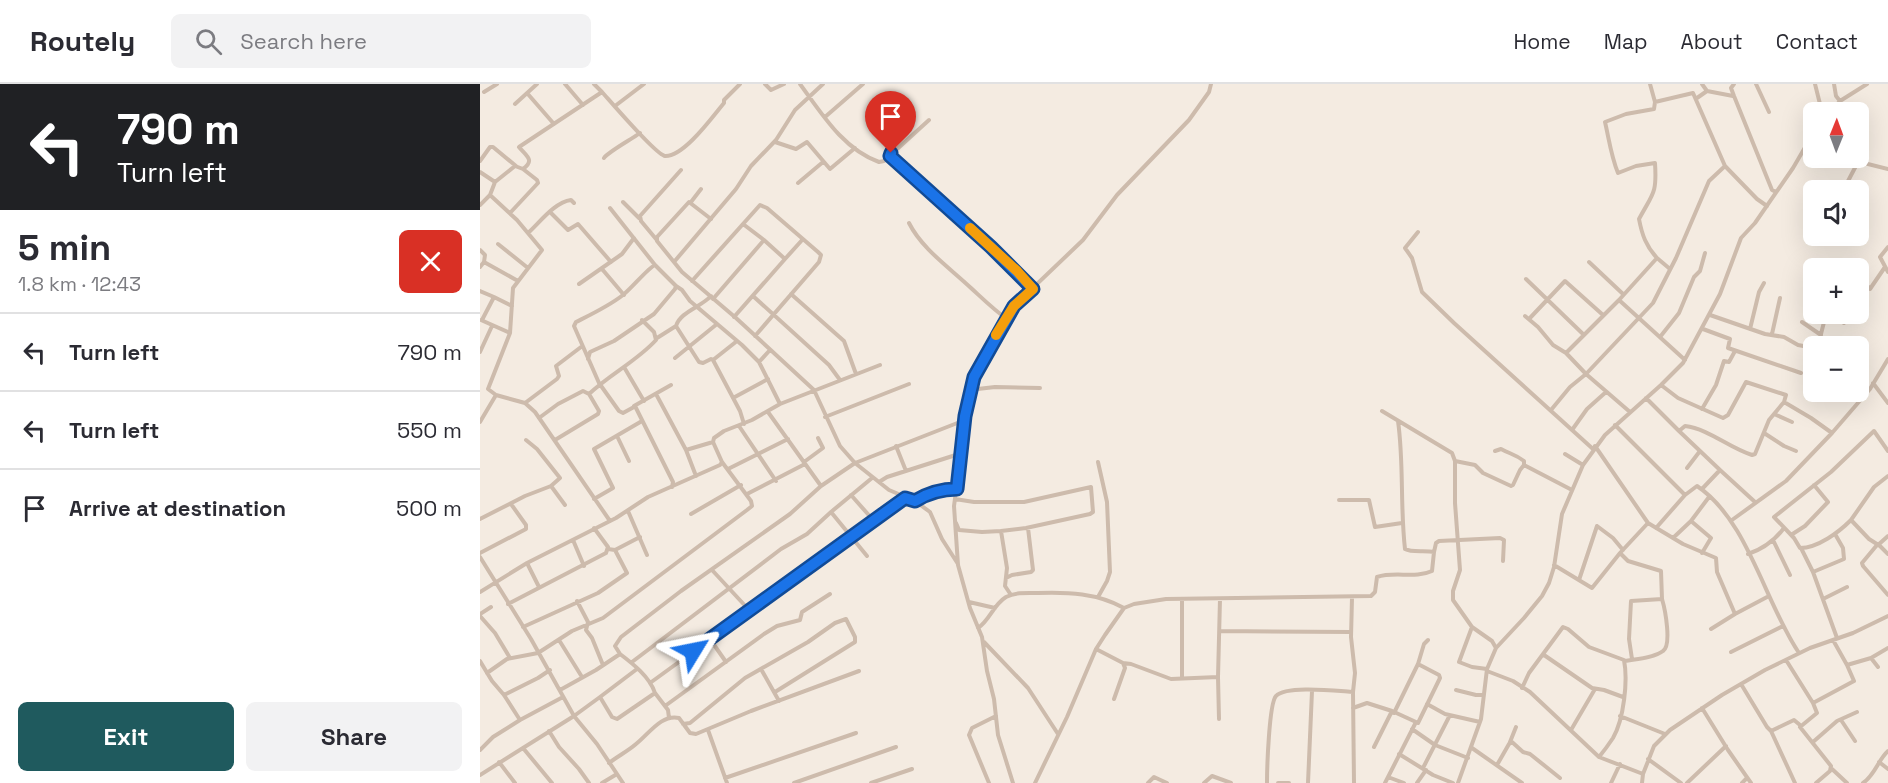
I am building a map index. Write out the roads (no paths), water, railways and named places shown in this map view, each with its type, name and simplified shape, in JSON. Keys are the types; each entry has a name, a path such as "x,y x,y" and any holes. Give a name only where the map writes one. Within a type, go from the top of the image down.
{"street":[{"path":"484,92 497,84"},
{"path":"515,104 537,84"},
{"path":"565,84 583,105"},
{"path":"615,106 644,84"},
{"path":"598,85 659,153 670,155 698,135 724,103 724,99 740,84"},
{"path":"765,84 771,90 784,84"},
{"path":"800,84 841,139 870,159 879,162 890,156 929,120"},
{"path":"674,262 711,219 751,166 775,142 795,110 823,84"},
{"path":"825,117 863,84"},
{"path":"1013,783 998,735 984,642 958,564 954,520 955,499 969,390 981,362 1014,306 1083,240 1117,195 1189,120 1209,92 1211,84"},
{"path":"1650,84 1655,102 1654,109 1626,114 1605,122 1611,144 1611,154 1618,173 1636,166 1655,163 1657,184 1639,219 1642,236 1649,250 1670,270"},
{"path":"1702,84 1707,91"},
{"path":"1734,84 1731,88 1734,96 1772,190 1776,192"},
{"path":"1756,84 1768,112"},
{"path":"1815,84 1820,102"},
{"path":"1834,84 1836,96 1840,101 1864,85"},
{"path":"1696,98 1707,91 1734,96"},
{"path":"523,169 530,158 519,147 602,92"},
{"path":"527,93 554,124"},
{"path":"1655,102 1693,93 1725,166 1757,199 1767,206"},
{"path":"604,158 608,152 618,149 640,133"},
{"path":"775,142 795,149 807,142 826,166 832,168 855,148"},
{"path":"480,161 490,147 493,147 538,183 510,213"},
{"path":"1458,783 1473,748 1480,722 1487,670 1496,648 1542,596 1549,583 1560,521 1583,465 1594,448 1615,425 1661,385 1685,360 1720,294 1741,238 1767,206 1803,150"},
{"path":"890,156 991,247 1033,289"},
{"path":"798,183 823,162"},
{"path":"1869,165 1888,169"},
{"path":"480,205 490,195 495,182 516,166"},
{"path":"1551,410 1570,387 1586,374 1653,303 1709,181 1725,166"},
{"path":"640,218 681,170"},
{"path":"480,172 495,182"},
{"path":"656,239 691,202 700,189"},
{"path":"490,195 510,213 542,250 512,291 510,333 488,389 496,395 525,403 539,418 610,521"},
{"path":"528,233 550,212 568,200 574,203"},
{"path":"623,202 640,218 692,281 734,316 814,390 840,446 855,463 872,478 905,498 915,501 930,512 942,539 958,564"},
{"path":"691,202 711,219"},
{"path":"692,281 756,208 764,206 818,252 822,258 755,336"},
{"path":"610,208 655,265 682,290 690,301 759,362 780,404"},
{"path":"550,212 568,230 578,224 611,262"},
{"path":"909,223 914,234 993,309 1007,319"},
{"path":"743,225 785,259"},
{"path":"1418,232 1405,248 1412,258 1422,292 1594,448 1648,523 1702,553 1716,558 1717,572 1735,614"},
{"path":"579,284 627,249 634,238"},
{"path":"734,316 803,239"},
{"path":"589,394 600,383 648,349 657,338 676,326 676,322 681,318 712,298 764,240"},
{"path":"498,244 528,268"},
{"path":"1869,288 1887,269 1880,257 1888,247"},
{"path":"480,250 485,255 482,264 518,281"},
{"path":"1660,337 1679,313 1694,277 1700,271 1705,253"},
{"path":"1566,353 1657,258"},
{"path":"1589,262 1623,294"},
{"path":"655,265 624,295 574,323 588,360 619,411 623,413 671,385"},
{"path":"602,269 624,295"},
{"path":"1526,279 1584,335"},
{"path":"1603,315 1565,281 1527,317 1553,345 1566,353 1629,412"},
{"path":"1750,328 1759,292 1764,283"},
{"path":"588,360 590,352 614,341 654,314 676,286"},
{"path":"480,291 512,306"},
{"path":"790,294 844,341 856,374"},
{"path":"753,296 829,365 840,380"},
{"path":"494,297 481,320 510,333"},
{"path":"1772,334 1780,298"},
{"path":"1619,300 1685,360"},
{"path":"1710,315 1784,337 1803,346"},
{"path":"642,320 657,338"},
{"path":"1802,322 1819,336"},
{"path":"675,358 717,324"},
{"path":"480,352 492,326"},
{"path":"676,326 699,362 703,363 713,360 737,341"},
{"path":"1703,329 1730,339 1728,348 1802,373"},
{"path":"525,403 557,379 560,376 556,366 582,347"},
{"path":"759,362 770,350"},
{"path":"1702,409 1716,385 1722,364 1724,361 1729,362 1735,351"},
{"path":"1869,389 1888,359"},
{"path":"713,360 743,418 741,425 776,481"},
{"path":"686,450 713,442 714,438 724,431 768,412 780,404 880,365"},
{"path":"624,368 644,401"},
{"path":"734,398 768,380"},
{"path":"1661,385 1674,396 1726,418 1746,382 1786,395 1784,402 1769,420 1755,454 1736,450 1691,427 1685,426 1679,431"},
{"path":"1873,383 1888,403"},
{"path":"825,417 909,384"},
{"path":"969,390 995,387 1040,388"},
{"path":"539,418 558,404 583,391 589,394 600,411 598,414 555,440"},
{"path":"1572,430 1587,409 1606,392"},
{"path":"656,394 686,450 696,476"},
{"path":"480,422 482,413 496,395"},
{"path":"1646,398 1755,502"},
{"path":"1784,402 1832,433"},
{"path":"1732,520 1742,515 1755,502 1786,481 1859,402"},
{"path":"634,407 673,482 672,488"},
{"path":"1382,411 1452,453 1455,461 1455,503 1460,570 1453,591 1453,600 1472,627 1492,641 1496,648"},
{"path":"768,412 821,486"},
{"path":"1774,414 1792,422"},
{"path":"669,718 665,706 650,683 632,662 620,654 615,646 621,637 790,514 821,486 855,463 965,420"},
{"path":"594,499 613,488 594,449 642,421"},
{"path":"1398,421 1405,550 1434,552"},
{"path":"1615,425 1685,495"},
{"path":"1813,703 1854,681 1835,639 1812,572 1800,548 1774,517 1814,485 1874,431 1888,451"},
{"path":"1764,433 1796,451"},
{"path":"616,436 629,461"},
{"path":"747,494 776,481 804,464 805,460 823,448 818,438"},
{"path":"728,469 788,439"},
{"path":"480,519 551,486 560,478 537,449 525,440"},
{"path":"487,673 510,658 538,653 572,631 603,618 752,506 741,485 722,462 713,442"},
{"path":"896,446 906,471"},
{"path":"1455,461 1475,465 1483,472 1511,486 1524,465 1524,461 1515,454 1508,454 1501,449 1495,451"},
{"path":"1686,468 1700,451"},
{"path":"879,482 962,453"},
{"path":"1564,454 1583,465"},
{"path":"481,589 610,521 648,497 672,488 722,462"},
{"path":"1098,462 1107,502 1110,572 1098,597"},
{"path":"1524,465 1572,490"},
{"path":"1702,489 1720,470"},
{"path":"1800,548 1814,545 1835,533 1851,520 1875,487 1888,476"},
{"path":"632,662 781,549 807,534 872,478"},
{"path":"691,514 741,485"},
{"path":"1791,536 1805,526 1828,502 1814,485"},
{"path":"551,486 565,505"},
{"path":"1656,528 1695,486 1702,489 1732,520 1783,626 1799,653"},
{"path":"954,520 959,530 982,532 1028,528 1092,513 1091,487 1024,502 974,502 955,499"},
{"path":"915,501 943,489 957,489"},
{"path":"851,495 874,521"},
{"path":"1673,538 1691,521 1709,497"},
{"path":"650,683 905,498"},
{"path":"1340,500 1369,500 1375,527 1402,523"},
{"path":"512,504 526,525 526,529 480,555 550,670 574,716 623,783"},
{"path":"628,511 647,555"},
{"path":"831,512 867,556"},
{"path":"1851,520 1888,554"},
{"path":"1691,521 1711,538 1702,553"},
{"path":"1554,565 1592,588 1648,523"},
{"path":"1522,688 1529,673 1561,628 1566,627 1589,647 1625,661 1654,655 1664,651 1667,646 1666,610 1662,599 1661,571 1628,561 1613,537 1597,526 1580,580"},
{"path":"594,528 608,549 615,550 640,537"},
{"path":"1006,579 1011,575 1033,570 1028,528"},
{"path":"1748,554 1758,551 1784,528"},
{"path":"1001,531 1007,568 1006,588 1011,595"},
{"path":"1812,572 1844,559 1843,548 1835,533"},
{"path":"1888,536 1862,563 1888,596"},
{"path":"1035,783 1096,649 1124,608 1139,603 1182,600 1371,596 1374,594 1377,576 1430,573 1433,568 1436,543 1439,542 1502,538 1503,561"},
{"path":"573,540 584,566"},
{"path":"1773,540 1790,575"},
{"path":"508,604 584,566 606,553 608,549"},
{"path":"523,627 598,593 612,581 627,573 615,550"},
{"path":"527,563 539,587"},
{"path":"712,570 750,611"},
{"path":"1823,599 1847,587"},
{"path":"978,628 987,621 1003,599 1023,592 1063,592 1098,597 1124,608"},
{"path":"665,706 774,627 800,620 802,612 830,594"},
{"path":"1711,629 1769,596"},
{"path":"1352,598 1355,662 1354,783"},
{"path":"1219,719 1220,599"},
{"path":"1632,659 1629,639 1631,601 1662,599"},
{"path":"1182,600 1182,678"},
{"path":"577,601 588,622 586,630 592,638 603,665"},
{"path":"969,602 995,608"},
{"path":"491,607 480,615 495,633 510,658"},
{"path":"1642,783 1643,774 1654,746 1665,734 1702,708 1799,653 1867,627 1886,617 1888,625"},
{"path":"683,724 690,723 735,685 813,639 835,623 846,619 855,642 775,692"},
{"path":"1731,652 1783,626"},
{"path":"1472,627 1459,662 1513,681 1530,692 1599,757 1643,774"},
{"path":"1220,631 1352,632"},
{"path":"710,639 726,662"},
{"path":"559,640 582,677"},
{"path":"1374,747 1418,664 1424,644 1428,640"},
{"path":"984,642 1028,688 1058,734"},
{"path":"1847,665 1871,658 1888,648"},
{"path":"1096,649 1123,663 1171,679 1218,677"},
{"path":"560,690 620,654"},
{"path":"1544,655 1595,689 1623,697"},
{"path":"1871,658 1878,667"},
{"path":"1786,660 1817,713 1800,725"},
{"path":"480,661 520,720"},
{"path":"1599,757 1613,737 1620,716 1625,661"},
{"path":"1114,699 1125,672 1123,663"},
{"path":"1385,783 1440,678 1418,664"},
{"path":"480,775 574,716 638,669"},
{"path":"760,669 779,701"},
{"path":"504,695 550,670"},
{"path":"609,763 637,744 659,723 669,718 679,718 690,733 696,734 859,671"},
{"path":"1741,684 1771,731 1795,783"},
{"path":"1571,730 1595,689"},
{"path":"1456,690 1483,695"},
{"path":"1267,783 1273,699 1276,695 1290,691 1353,692"},
{"path":"1308,783 1312,691"},
{"path":"600,697 612,717 617,719 655,693"},
{"path":"480,750 493,737 563,697"},
{"path":"1353,708 1367,703 1416,722"},
{"path":"1427,704 1450,715 1480,722"},
{"path":"1702,708 1751,783"},
{"path":"1813,742 1841,720 1857,712"},
{"path":"1417,783 1450,715"},
{"path":"988,783 969,735 972,728 996,716"},
{"path":"1620,716 1665,734"},
{"path":"1771,731 1794,720 1829,761 1832,769 1847,783"},
{"path":"1841,720 1855,741"},
{"path":"1497,765 1516,727"},
{"path":"1412,729 1436,745 1468,758"},
{"path":"708,730 727,783"},
{"path":"549,731 558,747 589,783"},
{"path":"725,778 856,733"},
{"path":"1510,742 1560,778"},
{"path":"1687,783 1726,746"},
{"path":"523,747 552,783"},
{"path":"794,783 896,747"},
{"path":"1473,748 1522,783"},
{"path":"1866,782 1888,751"},
{"path":"1399,754 1453,783"},
{"path":"1648,759 1681,783"},
{"path":"499,762 515,783"},
{"path":"1879,762 1888,769"},
{"path":"1611,783 1620,764"},
{"path":"871,783 912,769"},
{"path":"1816,783 1832,769"},
{"path":"602,783 617,774"},
{"path":"1204,783 1212,776 1231,783"},
{"path":"1148,783 1154,777 1167,783"},
{"path":"1388,777 1404,783"},
{"path":"1742,783 1747,778"},
{"path":"1278,783 1289,783"}]}
